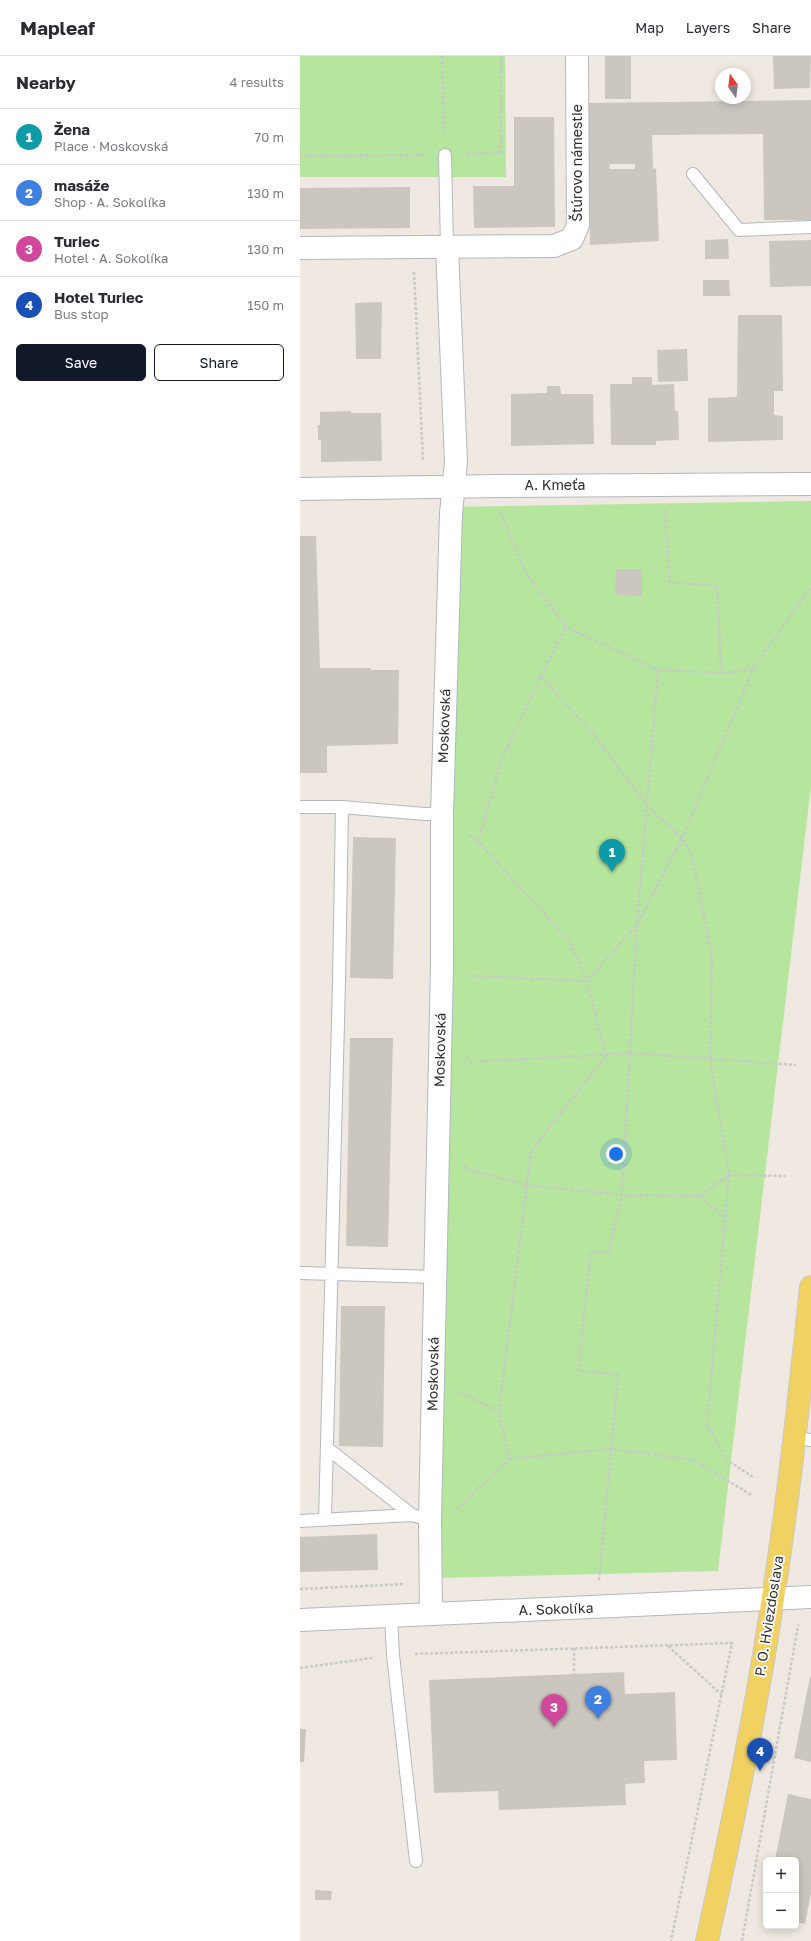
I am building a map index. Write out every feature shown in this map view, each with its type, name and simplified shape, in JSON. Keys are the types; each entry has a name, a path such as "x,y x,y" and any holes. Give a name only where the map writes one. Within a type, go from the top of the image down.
{"main road":[{"name":"P. O. Hviezdoslava","path":"707,1941 745,1755 803,1439 811,1287"}],"street":[{"name":"Štúrovo námestie","path":"300,248 554,246 572,239 578,225 577,56"},
{"path":"447,247 456,462 453,486"},
{"name":"A. Kmeťa","path":"300,489 453,486 811,484"},
{"name":"Moskovská","path":"431,1614 421,1518 433,1379 434,1277 442,965 442,814 453,486"},
{"name":"A. Sokolíka","path":"300,1620 811,1597"}],"lane":[{"path":"445,155 447,247"},
{"path":"693,174 739,230 811,227"},
{"path":"300,808 342,807 442,814"},
{"path":"325,1520 330,1274 340,983 342,807"},
{"path":"300,1273 434,1277"},
{"path":"327,1448 421,1518"},
{"path":"300,1521 421,1518"},
{"path":"391,1616 393,1655 416,1861"}],"path":[{"path":"442,56 445,155"},
{"path":"300,156 501,153 501,56"},
{"path":"498,486 499,511 525,572 566,627 658,670 729,673 754,667"},
{"path":"665,510 670,582 717,586 721,672"},
{"path":"587,981 637,925 682,838 754,667 811,587"},
{"path":"566,627 502,759 478,842 569,940 587,981 606,1056"},
{"path":"599,1581 618,1375 578,1370 591,1252 608,1254 622,1195 637,925 658,670"},
{"path":"541,676 597,739 647,806 682,838 692,856 712,957 710,1058 729,1175 706,1424 727,1460 753,1477"},
{"path":"442,965 473,976 587,981"},
{"path":"440,1037 471,1062 606,1056 631,1053 796,1065"},
{"path":"509,1459 499,1412 531,1151 606,1056"},
{"path":"438,1143 467,1170 527,1185 622,1195 699,1196 729,1175 785,1176"},
{"path":"699,1196 725,1217"},
{"path":"433,1379 499,1412"},
{"path":"456,1510 509,1459 611,1449 694,1460 753,1496"},
{"path":"742,1941 798,1626 803,1623"},
{"path":"300,1668 393,1655 732,1643 671,1941"},
{"path":"668,1645 721,1694"},
{"path":"574,1648 574,1674"}],"green space":[{"path":"300,56 505,56 506,177 300,177"},
{"path":"811,501 811,786 718,1571 436,1578 454,507"}],"building":[{"path":"605,56 631,56 631,99 605,99"},
{"path":"773,56 811,56 810,88 774,89"},
{"path":"811,100 811,220 764,220 763,134 652,135 653,169 656,168 659,241 590,245 588,103 715,101 715,104 751,104 751,101","holes":["610,164 635,164 635,169 609,169"]},
{"path":"514,117 554,117 555,227 474,228 473,186 514,186"},
{"path":"410,187 410,228 300,229 300,188"},
{"path":"728,239 729,259 705,259 705,240"},
{"path":"811,240 811,286 770,287 769,241"},
{"path":"703,280 729,280 730,296 703,296"},
{"path":"382,302 381,359 356,359 355,303"},
{"path":"738,315 782,315 783,391 774,391 774,415 783,416 783,440 708,442 708,398 737,397"},
{"path":"687,349 688,381 658,382 657,350"},
{"path":"632,377 652,377 652,385 674,384 675,411 678,411 679,440 656,441 656,445 611,445 610,384 632,384"},
{"path":"547,386 560,386 561,394 593,394 594,444 511,446 511,394 547,393"},
{"path":"351,411 351,413 381,413 382,461 321,462 321,440 318,440 320,412"},
{"path":"300,536 316,536 320,668 371,668 371,670 399,670 398,744 327,746 327,773 300,773"},
{"path":"616,569 642,569 642,596 615,595"},
{"path":"353,837 396,838 393,979 350,978"},
{"path":"350,1038 393,1038 388,1247 346,1246"},
{"path":"341,1306 385,1306 383,1447 339,1446"},
{"path":"377,1534 378,1570 300,1572 300,1537"},
{"path":"624,1672 625,1694 675,1692 677,1760 644,1761 645,1783 625,1784 626,1805 499,1810 498,1791 434,1793 429,1680"},
{"path":"811,1677 811,1762 794,1758"},
{"path":"300,1729 306,1729 304,1762 300,1762"},
{"path":"788,1794 811,1799 811,1893 805,1924 799,1923 799,1857 776,1857"},
{"path":"315,1890 332,1891 331,1900 315,1900"}],"place":[{"name":"Žena","path":"612,872"},
{"name":"masáže","path":"598,1719"},
{"name":"Turiec","path":"554,1727"},
{"name":"Hotel Turiec","path":"760,1771"}]}
